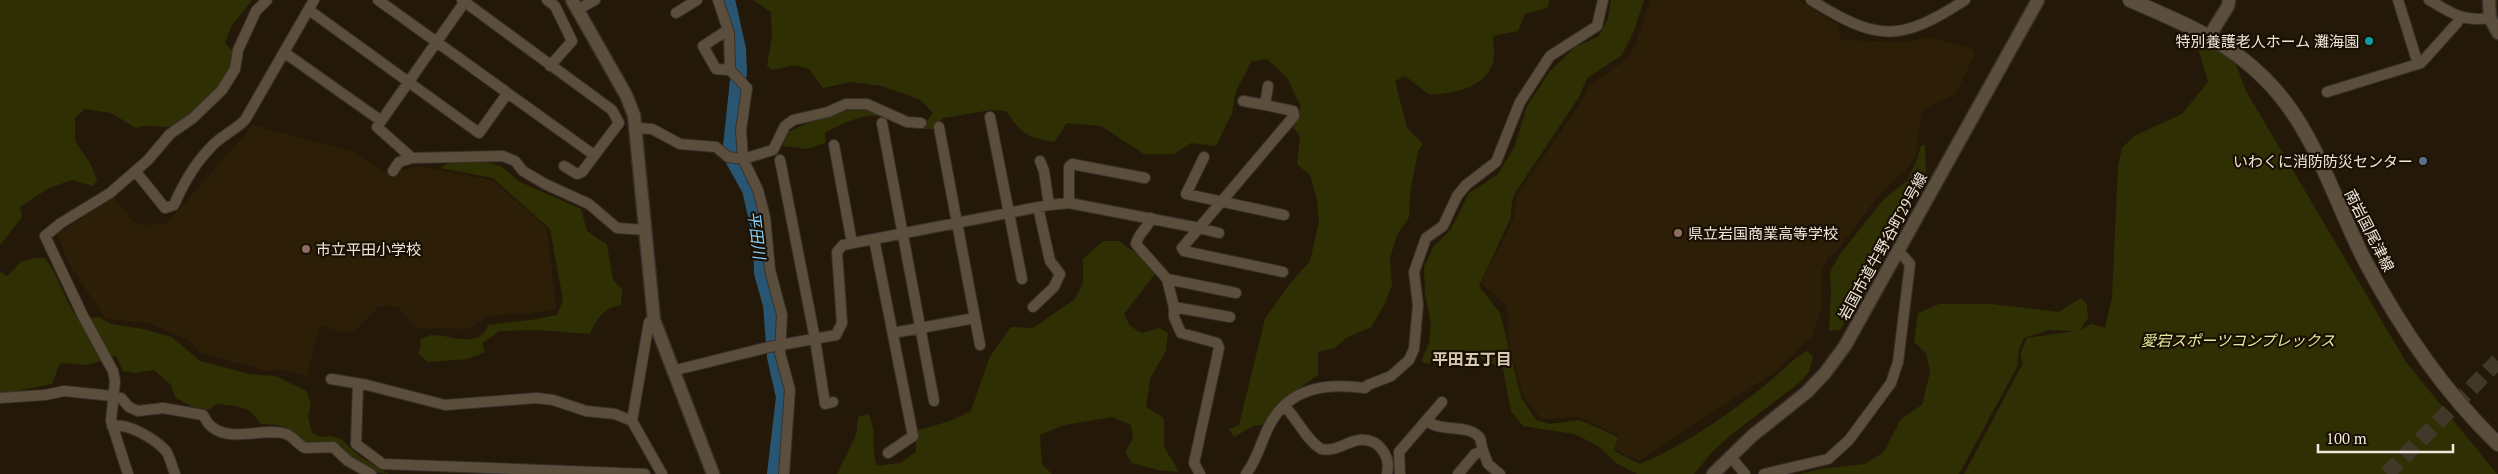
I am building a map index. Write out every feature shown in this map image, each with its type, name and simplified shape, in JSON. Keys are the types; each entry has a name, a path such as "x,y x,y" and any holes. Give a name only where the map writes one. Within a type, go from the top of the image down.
{"main road":[{"name":"南岩国尾津線","path":"2130,0 2210,35 2242,58 2287,104 2305,130 2366,262 2421,353 2481,428 2498,444"}],"street":[{"path":"128,474 112,426 111,409 115,381 109,360 83,316 45,236 61,222 110,192 136,172 170,134 193,118 229,81 235,69 242,42 256,12 267,0"},
{"path":"136,172 165,208 174,205 184,182 212,145 234,132 245,120 286,53 314,0"},
{"path":"378,0 594,155"},
{"path":"547,0 555,6 572,41 550,66"},
{"path":"595,0 575,5 626,95 637,128 654,320 713,474"},
{"path":"676,13 697,0"},
{"path":"718,0 729,33 732,70 747,88 737,158"},
{"path":"1246,474 1252,466 1270,425 1284,406 1298,395 1320,387 1334,385 1365,388 1391,376 1409,360 1414,349 1418,305 1414,272 1426,238 1443,226 1457,196 1466,185 1496,162 1520,102 1550,56 1597,26 1602,0"},
{"path":"1811,0 1863,29 1879,32 1917,27 1939,18 1965,0"},
{"name":"岩国市道牛野谷町29号線","path":"1713,474 1752,436 1807,392 1825,373 1845,346 2038,0"},
{"path":"2210,35 2228,6 2228,0"},
{"path":"2398,0 2418,64"},
{"path":"2429,0 2460,17 2473,21 2490,18"},
{"path":"2489,0 2490,18 2498,33"},
{"path":"412,158 377,127 380,120 438,42 464,1 612,110 619,123 582,172 576,174 564,166"},
{"path":"309,10 479,133 507,94"},
{"path":"2327,92 2418,64 2458,24 2460,17"},
{"path":"729,33 723,33 703,46 716,69 732,70"},
{"path":"286,53 380,120"},
{"path":"1265,105 1268,86"},
{"path":"1243,101 1293,111 1294,116 1182,248 1184,251 1283,272"},
{"path":"737,158 773,150 785,126 793,120 828,112 846,104 867,104 907,122 921,123"},
{"path":"990,117 1022,279"},
{"path":"882,123 934,401"},
{"path":"938,127 980,345"},
{"path":"637,128 652,129 680,144 716,147 737,158 758,190 765,217 770,270 782,315 775,346 790,390 784,474"},
{"path":"834,145 852,243"},
{"path":"393,171 399,162 412,158 503,156 515,161 523,171 545,184 589,204 617,228 645,230"},
{"path":"1204,157 1186,194 1284,216"},
{"path":"780,160 815,339 825,404 832,402"},
{"path":"1033,307 1054,287 1060,274 1050,261 1043,206 1044,171 1040,161"},
{"path":"1069,203 1069,167 1072,164 1145,178"},
{"path":"672,371 775,346 836,335 842,323 837,252 842,245 1009,212 1069,203 1219,233"},
{"path":"1151,218 1149,224 1138,237 1136,244 1167,279 1174,307 1174,317 1181,333 1218,343 1219,348 1194,463 1200,474"},
{"path":"874,239 913,436 888,453"},
{"path":"1764,474 1828,459 1849,440 1891,383 1898,362 1910,264 1898,250"},
{"path":"1167,279 1236,294"},
{"path":"1174,307 1230,317"},
{"path":"893,334 974,318"},
{"path":"632,421 649,322 654,320"},
{"path":"331,379 445,405 494,403 520,397 553,400 586,411 615,414 632,421 662,474"},
{"path":"358,384 356,444 383,464 645,474"},
{"path":"0,398 45,395 64,391 114,396 122,398 129,407 138,411 164,408 203,415 213,429 221,432 234,434 273,432 288,435 304,448 334,447 348,461 371,474"},
{"path":"1400,474 1400,452 1442,402"},
{"path":"1284,406 1296,417 1308,439 1321,449 1338,449 1360,440 1379,445 1384,450 1388,462 1387,474"},
{"path":"1427,421 1433,426 1477,434 1488,464 1500,474"},
{"path":"112,426 122,425 147,437 167,452 174,474"},
{"path":"1458,474 1475,454 1484,450"},
{"path":"1730,456 1745,474"}],"shaded area":[{"name":"県立岩国商業高等学校","path":"1650,0 1799,0 1839,26 1840,38 1844,40 1903,42 1929,37 1972,49 1975,53 1956,94 1922,110 1916,155 1906,170 1883,190 1838,249 1827,259 1821,273 1822,305 1811,338 1776,371 1639,461 1615,450 1619,435 1579,417 1541,419 1522,394 1510,349 1507,306 1481,283 1514,218 1516,196 1580,104 1590,85 1627,59 1636,43"},
{"name":"市立平田小学校","path":"253,125 355,152 383,171 404,170 419,166 492,180 547,228 556,306 551,311 486,316 468,329 416,328 397,306 379,306 353,332 344,333 320,325 307,376 278,369 266,371 199,352 188,340 149,323 106,319 69,264 57,234 114,197 133,221 144,225 167,223"}],"green space":[{"path":"0,0 252,0 231,27 225,43 233,52 232,71 223,83 197,109 178,125 166,127 141,126 136,128 111,113 85,109 75,118 75,141 90,163 97,180 93,186 72,180 49,188 20,207 22,217 0,245"},
{"path":"753,0 1550,0 1547,8 1525,14 1518,31 1493,36 1493,63 1483,79 1475,84 1458,91 1430,95 1405,76 1395,81 1407,128 1423,144 1418,151 1410,193 1409,217 1397,235 1390,258 1392,285 1383,307 1371,327 1346,338 1335,348 1318,352 1318,375 1277,404 1262,425 1253,426 1234,437 1229,429 1239,425 1265,319 1288,286 1310,261 1319,221 1317,200 1310,175 1297,164 1300,136 1292,126 1301,107 1288,79 1267,59 1251,62 1236,91 1232,113 1216,146 1191,143 1174,154 1144,154 1101,126 1067,123 1054,142 1031,136 1021,130 1006,111 991,110 943,118 933,129 916,128 883,117 857,118 825,133 825,143 807,149 783,146 788,132 816,120 848,110 866,109 923,125 933,113 921,100 882,86 851,82 823,88 809,69 795,65 773,70 767,66 772,36 771,12"},
{"path":"1611,0 1644,0 1634,31 1622,55 1587,78 1579,97 1515,193 1512,201 1511,217 1479,286 1500,313 1521,397 1536,420 1549,424 1580,420 1618,437 1614,451 1640,464 1674,448 1707,428 1768,383 1791,362 1807,351 1813,357 1809,372 1799,383 1733,433 1712,452 1694,474 1637,474 1616,463 1598,446 1575,434 1523,426 1511,411 1503,369 1481,358 1466,353 1459,353 1428,364 1421,361 1429,344 1431,325 1425,293 1424,267 1433,247 1451,229 1469,193 1497,175 1514,148 1527,106 1550,71 1575,47 1598,37 1608,19"},
{"name":"愛宕スポーツコンプレックス","path":"2209,43 2235,62 2246,91 2406,362 2497,474 1964,474 2023,363 2020,355 2027,338 2076,331 2049,330 2024,338 2019,349 2017,367 1959,474 1799,474 1820,469 1865,464 1884,452 1901,419 1922,405 1930,372 1926,353 1914,342 1918,313 1939,304 1991,304 2059,312 2081,298 2087,304 2088,318 2080,330 2092,324 2105,328 2112,297 2118,166 2122,148 2134,136 2182,114 2208,82 2198,48"},
{"path":"1925,145 1926,174 1894,218 1880,261 1840,330 1829,331 1830,272 1840,254 1884,199 1907,181 1921,146"},
{"path":"487,162 502,167 518,181 581,209 587,231 607,245 613,280 622,289 621,305 606,311 595,323 590,334 537,330 500,331 482,343 485,352 468,359 428,362 418,353 421,347 420,339 431,335 438,335 471,339 484,333 488,325 557,315 563,300 550,229 493,178 440,168 449,163"},
{"path":"1103,241 1119,241 1151,264 1155,274 1124,314 1130,326 1142,333 1160,328 1168,333 1166,351 1150,379 1146,407 1164,418 1164,447 1179,472 1158,470 1132,463 1125,452 1133,439 1131,425 1112,417 1064,425 1040,435 1042,464 1052,474 837,474 856,435 858,417 868,414 871,421 877,466 900,463 916,452 915,431 947,422 971,411 990,356 1011,327 1033,328 1075,299 1083,282 1083,259"},
{"path":"33,258 45,258 80,320 98,317 111,324 143,329 172,337 200,361 249,374 275,376 306,391 311,403 308,417 312,433 319,437 331,436 341,439 359,456 389,474 372,472 358,464 341,445 329,443 309,444 297,438 290,430 278,425 261,424 248,410 243,408 217,404 208,410 191,406 176,398 170,384 154,370 135,373 123,371 116,356 87,365 60,363 52,384 0,394 0,272 7,276 21,262"}],"waterway":[{"name":"平田川","path":"727,0 738,49 739,71 731,146 734,161 750,190 761,237 762,273 771,305 775,357 784,397 775,474"}],"tunnel":[{"path":"2387,474 2498,361"}],"place":[{"name":"特別養護老人ホーム 灘海園","path":"2369,41"},
{"name":"いわくに消防防災センター","path":"2423,161"},
{"name":"県立岩国商業高等学校","path":"1678,233"},
{"name":"市立平田小学校","path":"306,249"}],"district":[{"name":"平田五丁目","path":"1472,359"}]}
